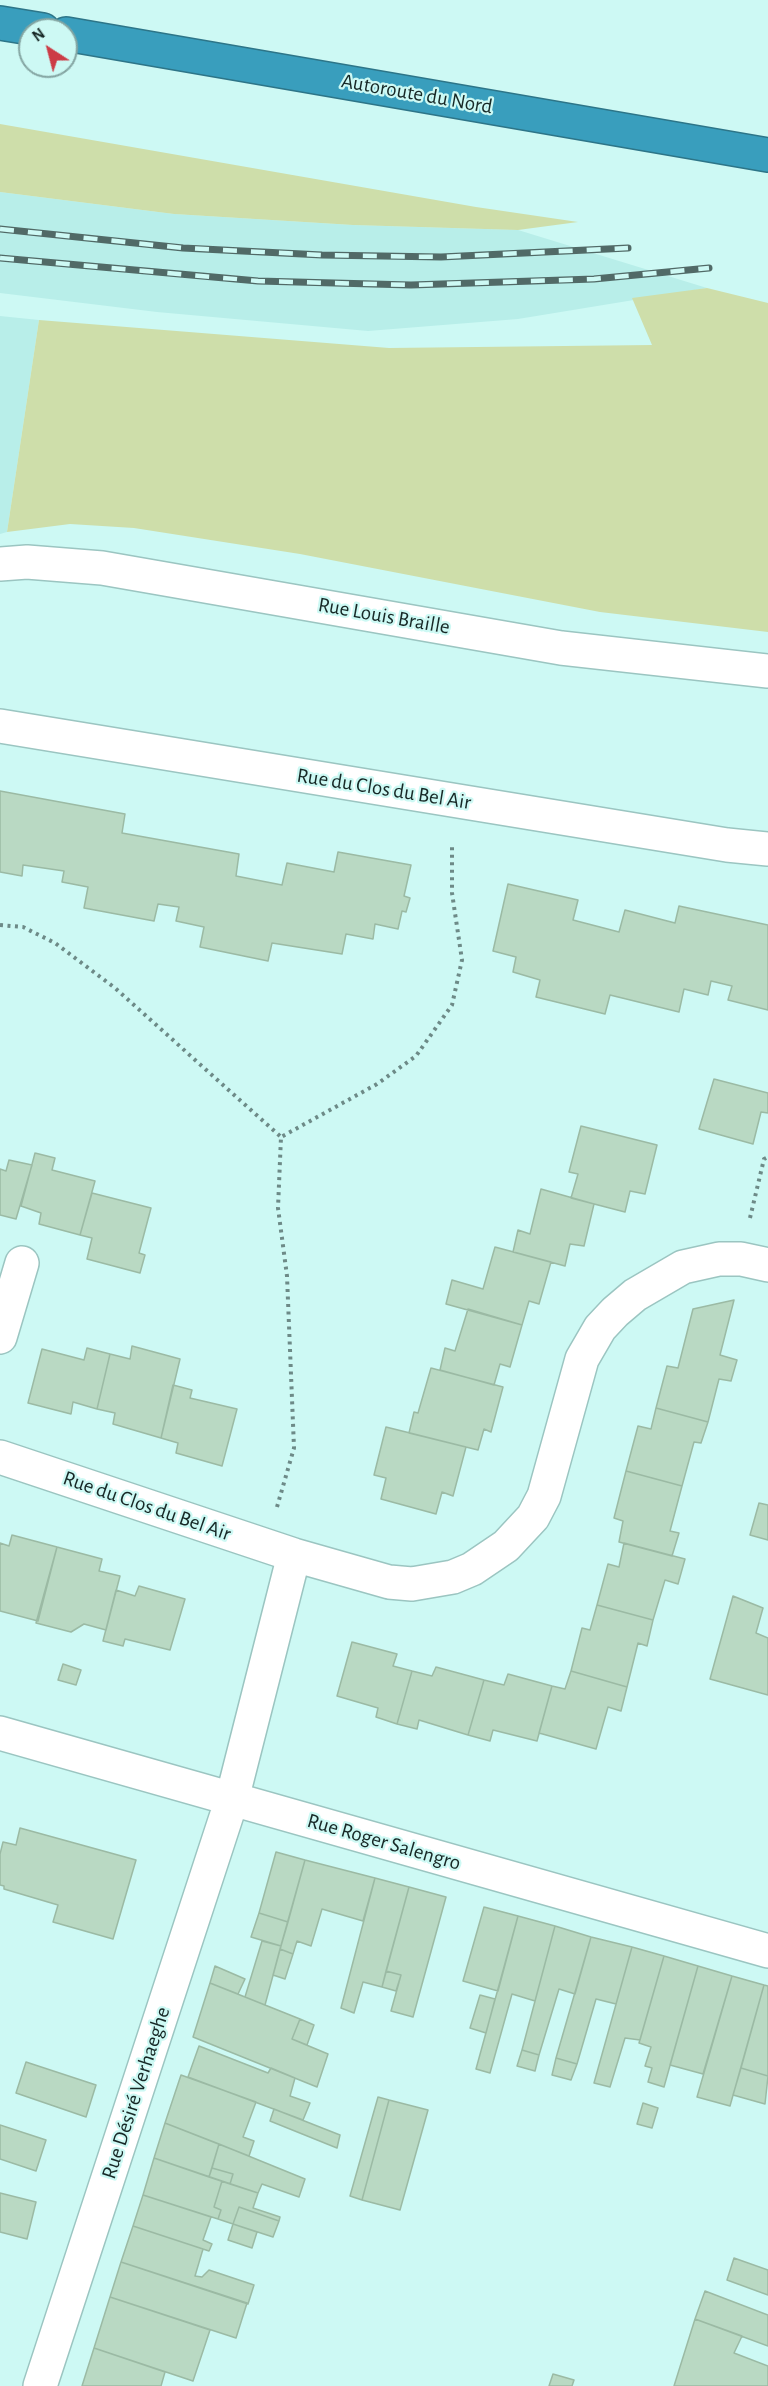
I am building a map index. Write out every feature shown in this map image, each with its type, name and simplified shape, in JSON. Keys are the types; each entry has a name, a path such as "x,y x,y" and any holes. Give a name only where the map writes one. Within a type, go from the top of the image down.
{"highway":[{"path":"0,23 18,26"},
{"name":"Autoroute du Nord","path":"78,36 768,155"}],"street":[{"name":"Rue Louis Braille","path":"0,564 27,562 102,567 561,648 768,670"},
{"name":"Rue du Clos du Bel Air","path":"0,726 727,845 768,849"},
{"name":"Rue du Clos du Bel Air","path":"0,1457 280,1551 389,1582 412,1584 453,1577 490,1557 522,1531 544,1496 576,1376 582,1359 600,1328 635,1295 666,1275 701,1261 754,1262"},
{"path":"0,1337 22,1263"},
{"path":"232,1799 280,1551"},
{"name":"Rue Roger Salengro","path":"0,1733 768,1950"},
{"name":"Rue Désiré Verhaeghe","path":"40,2386 232,1799"}],"path":[{"path":"281,1137 377,1084 416,1056 452,1005 462,960 452,893 452,800"},
{"path":"0,925 22,927 55,943 115,988 281,1137"},
{"path":"280,1551 294,1448 287,1276 278,1208 281,1137"},
{"path":"754,1262 764,1159 768,1157"}],"shaded area":[{"path":"0,192 174,214 353,225 518,230 707,288 518,319 368,331 157,312 0,293"},
{"path":"0,316 39,320 7,532 0,534"}],"green space":[{"path":"0,124 476,207 578,222 518,230 353,225 174,214 0,192"},
{"path":"707,288 768,303 768,632 600,612 300,554 134,528 70,524 7,532 39,320 389,348 652,345 632,298"}],"building":[{"path":"0,791 125,814 122,833 239,854 236,876 282,885 287,863 334,872 338,852 411,865 404,896 410,898 406,912 402,911 398,929 375,924 373,939 346,934 342,954 272,943 268,961 200,947 204,927 176,921 179,907 158,904 154,921 84,908 88,887 62,882 64,871 23,865 22,876 0,872"},
{"path":"508,884 578,900 573,920 619,932 625,910 675,923 679,906 768,925 768,1010 728,1000 732,986 711,981 708,995 684,989 679,1012 610,995 605,1014 536,997 540,980 513,972 516,957 493,951"},
{"path":"714,1079 768,1093 768,1113 761,1112 753,1144 699,1129"},
{"path":"581,1126 657,1145 645,1194 630,1191 625,1212 571,1198 578,1174 569,1172"},
{"path":"35,1153 55,1158 52,1170 95,1181 80,1235 39,1224 41,1213 21,1206"},
{"path":"9,1160 32,1165 16,1219 0,1215 0,1169 6,1171"},
{"path":"541,1189 594,1204 584,1246 570,1244 565,1266 513,1252 518,1230 530,1234"},
{"path":"92,1193 151,1208 139,1253 145,1255 140,1273 87,1259 92,1238 80,1235"},
{"path":"495,1247 551,1262 539,1304 529,1301 522,1325 446,1304 452,1280 483,1289"},
{"path":"734,1300 720,1355 737,1360 731,1381 719,1379 708,1422 656,1408 667,1366 678,1368 693,1309"},
{"path":"468,1309 522,1325 510,1367 500,1364 494,1385 440,1370 445,1348 455,1351"},
{"path":"132,1346 180,1359 161,1438 113,1424 115,1413 97,1409 110,1354 130,1359"},
{"path":"87,1348 110,1354 97,1409 73,1402 71,1414 28,1403 42,1349 84,1360"},
{"path":"431,1368 503,1387 491,1432 484,1429 478,1450 409,1433 414,1412 418,1413"},
{"path":"173,1385 192,1390 190,1398 237,1409 222,1466 176,1453 178,1443 161,1438"},
{"path":"656,1408 708,1422 701,1443 694,1442 682,1486 626,1471 638,1426 651,1429"},
{"path":"386,1427 466,1447 453,1496 442,1492 436,1514 381,1499 386,1478 374,1475"},
{"path":"626,1471 682,1486 670,1531 679,1533 672,1556 619,1542 623,1521 614,1518"},
{"path":"759,1503 768,1505 768,1540 750,1535"},
{"path":"12,1535 57,1547 38,1621 0,1611 0,1543 9,1546"},
{"path":"624,1543 685,1559 678,1584 665,1580 653,1620 597,1605 608,1564 619,1567"},
{"path":"57,1547 102,1559 99,1571 120,1576 106,1630 84,1624 71,1632 36,1623"},
{"path":"139,1586 185,1599 170,1650 125,1639 123,1646 103,1641 116,1590 135,1596"},
{"path":"733,1596 763,1608 756,1633 768,1638 768,1695 710,1679"},
{"path":"597,1605 653,1620 647,1646 638,1643 627,1687 571,1671 582,1628 590,1630"},
{"path":"352,1642 397,1654 393,1666 412,1671 397,1724 376,1717 378,1708 337,1696"},
{"path":"63,1664 81,1670 76,1685 58,1680"},
{"path":"436,1667 484,1680 468,1735 419,1720 417,1729 397,1724 412,1671 432,1676"},
{"path":"571,1671 627,1687 621,1711 608,1707 596,1749 539,1733 552,1686 565,1689"},
{"path":"508,1674 552,1686 537,1741 493,1730 490,1741 468,1735 484,1680 504,1685"},
{"path":"20,1828 136,1860 113,1939 53,1922 58,1905 4,1889 4,1886 0,1885 0,1854 3,1842 16,1845"},
{"path":"276,1852 305,1860 288,1922 259,1913"},
{"path":"305,1860 375,1878 363,1921 322,1909 311,1946 297,1941 293,1954 280,1949"},
{"path":"375,1878 409,1887 382,1987 363,1982 354,2013 341,2008"},
{"path":"409,1887 446,1897 413,2017 391,2011 401,1975 386,1971"},
{"path":"484,1907 518,1916 498,1991 463,1981"},
{"path":"259,1913 288,1922 281,1946 251,1937"},
{"path":"518,1916 555,1926 535,2001 512,1994 490,2073 476,2069"},
{"path":"555,1926 591,1937 575,1994 559,1989 539,2055 522,2050"},
{"path":"591,1937 632,1947 616,2004 596,1999 577,2064 556,2058"},
{"path":"262,1941 281,1946 265,2005 245,1997"},
{"path":"632,1947 664,1956 640,2040 625,2038 610,2087 594,2083"},
{"path":"280,1949 293,1954 285,1979 273,1975"},
{"path":"664,1956 698,1966 664,2087 648,2082 652,2068 645,2066 651,2047 639,2043"},
{"path":"215,1966 245,1979 238,1994 210,1983"},
{"path":"698,1966 732,1976 703,2074 670,2065"},
{"path":"386,1971 401,1975 396,1991 382,1987"},
{"path":"732,1976 764,1985 730,2106 697,2097"},
{"path":"210,1983 300,2019 292,2039 328,2054 317,2087 193,2037"},
{"path":"764,1985 768,1986 768,2076 741,2068"},
{"path":"480,1995 495,1999 486,2033 470,2028"},
{"path":"300,2019 314,2025 307,2045 292,2039"},
{"path":"199,2046 268,2073 271,2068 295,2078 290,2096 310,2103 303,2120 188,2077"},
{"path":"522,2050 539,2055 535,2071 517,2066"},
{"path":"556,2058 577,2064 571,2080 552,2075"},
{"path":"26,2062 96,2085 86,2117 16,2093"},
{"path":"741,2068 768,2076 765,2104 733,2095"},
{"path":"181,2075 256,2102 243,2137 254,2141 249,2156 165,2123"},
{"path":"378,2097 389,2100 362,2200 350,2196"},
{"path":"389,2100 428,2110 400,2210 362,2200"},
{"path":"643,2103 658,2108 652,2128 637,2124"},
{"path":"274,2109 340,2135 337,2148 270,2121"},
{"path":"165,2123 219,2144 209,2177 154,2158"},
{"path":"0,2125 46,2140 36,2171 0,2159"},
{"path":"219,2144 305,2179 299,2197 262,2184 258,2193 230,2184 233,2174 212,2168"},
{"path":"154,2158 222,2181 214,2207 221,2210 218,2219 143,2195"},
{"path":"212,2168 233,2174 230,2184 209,2177"},
{"path":"222,2181 258,2193 253,2208 280,2217 279,2221 239,2207 233,2224 218,2219 221,2210 214,2207"},
{"path":"0,2193 36,2202 27,2239 0,2232"},
{"path":"143,2195 211,2217 203,2240 212,2244 209,2251 133,2226"},
{"path":"239,2207 279,2221 273,2237 233,2224"},
{"path":"233,2224 257,2232 252,2248 228,2240"},
{"path":"133,2226 203,2249 195,2276 202,2277 209,2270 254,2285 248,2304 121,2262"},
{"path":"734,2258 768,2270 768,2295 727,2280"},
{"path":"121,2262 247,2303 236,2338 110,2297"},
{"path":"705,2291 768,2315 768,2346 695,2319"},
{"path":"110,2297 210,2330 193,2381 94,2348"},
{"path":"695,2319 742,2336 734,2353 768,2366 768,2386 674,2386"},
{"path":"94,2348 165,2372 161,2386 82,2386"},
{"path":"553,2374 574,2380 572,2386 549,2386"}],"railway":[{"path":"0,229 183,248 322,255 441,257 628,248"},
{"path":"0,258 258,281 411,285 594,279 709,268"}]}
